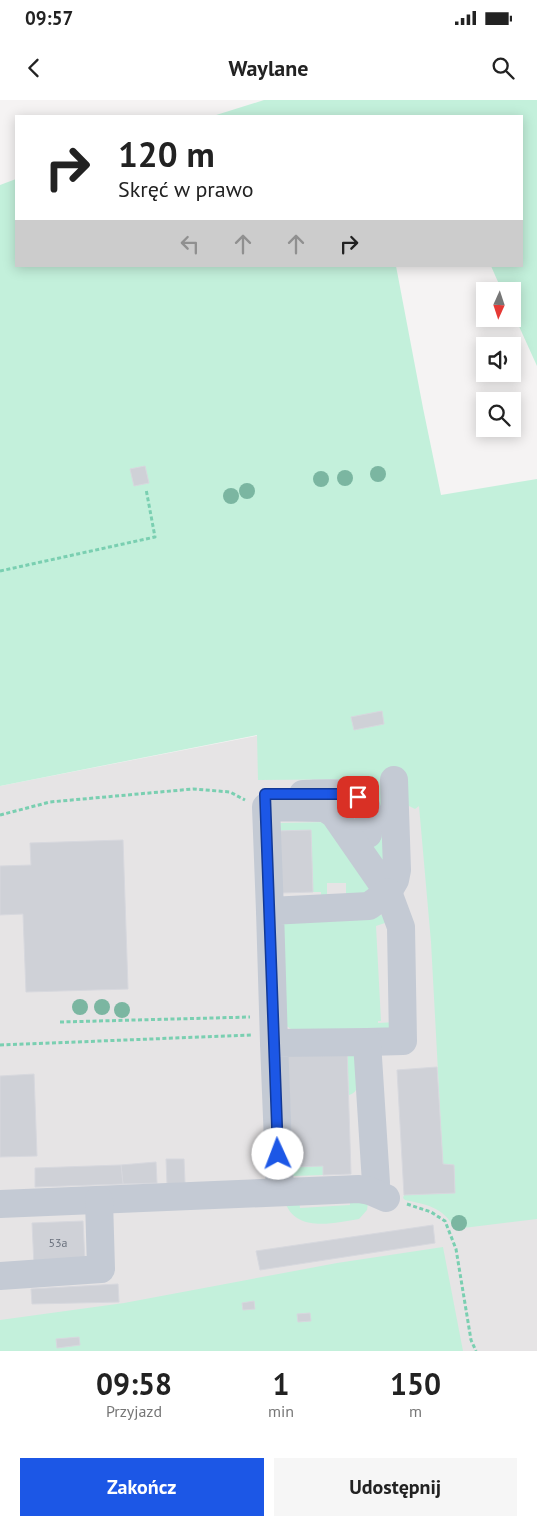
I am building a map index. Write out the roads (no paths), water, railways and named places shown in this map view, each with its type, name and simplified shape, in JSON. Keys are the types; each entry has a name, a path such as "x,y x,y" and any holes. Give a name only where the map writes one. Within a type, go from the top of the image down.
{"lane":[{"path":"270,911 369,906 388,892 395,880 397,870 394,780"},
{"path":"263,799 353,795 366,804 368,834"},
{"path":"263,799 329,810 340,822 388,892 401,927 403,1041 367,1042 274,1031"},
{"path":"263,799 270,911 280,1192"},
{"path":"0,1204 359,1189 378,1195 367,1042"},
{"path":"0,1276 101,1269 100,1200"}]}
